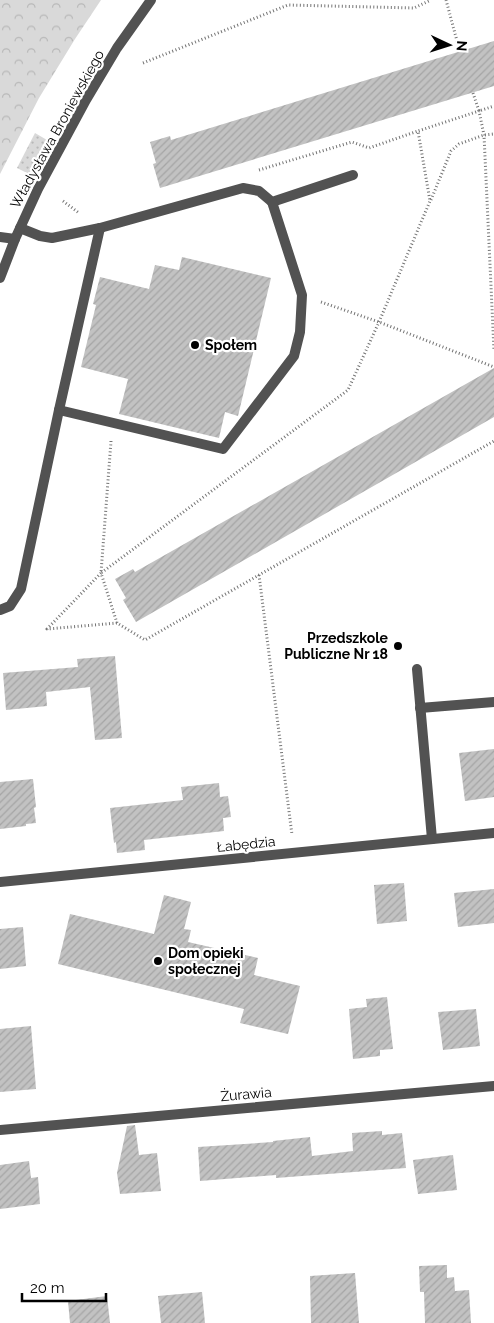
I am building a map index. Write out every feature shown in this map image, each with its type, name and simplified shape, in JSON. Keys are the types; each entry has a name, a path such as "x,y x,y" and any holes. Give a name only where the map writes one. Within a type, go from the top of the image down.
{"street":[{"name":"Władysława Broniewskiego","path":"0,278 14,239 38,189 86,100 117,48 151,0"},
{"path":"272,202 353,176"},
{"path":"20,228 40,236 52,238 100,228 243,188 259,191 272,202 302,295 300,332 294,356 223,449 59,410"},
{"path":"0,610 10,606 21,589 100,228"},
{"path":"0,237 14,239"},
{"path":"417,669 432,839"},
{"path":"420,708 494,702"},
{"name":"Łabędzia","path":"0,882 494,833"},
{"name":"Żurawia","path":"0,1130 494,1086"}],"path":[{"path":"142,63 288,5 414,8 430,0"},
{"path":"446,0 460,52"},
{"path":"472,93 479,111 484,135 494,351"},
{"path":"451,120 494,106"},
{"path":"430,201 451,151 459,144 484,135 494,134"},
{"path":"302,295 379,322 494,367"},
{"path":"117,623 101,573 47,629 117,623 145,640 494,441"},
{"path":"259,575 294,853"}],"green space":[{"path":"0,0 101,0 39,98 0,174"},
{"path":"35,133 47,140 29,174 17,168"}],"building":[{"path":"494,41 494,86 160,188 153,164 156,163 150,142 170,136 171,140"},
{"name":"Społem","path":"182,257 271,278 238,416 225,412 219,438 119,414 128,379 81,367 96,305 93,304 100,277 149,289 155,265 179,270"},
{"path":"494,368 494,417 136,622 123,600 126,598 115,579 133,569 135,572"},
{"path":"115,656 122,738 95,740 90,687 46,692 47,706 6,710 3,673 78,667 77,659"},
{"path":"494,749 494,797 465,801 459,753"},
{"path":"33,779 36,823 0,829 0,782"},
{"path":"219,783 220,797 228,796 231,817 223,818 224,831 144,840 145,850 117,853 110,808 183,800 181,787"},
{"path":"404,883 407,921 377,924 374,885"},
{"path":"494,889 494,923 458,927 454,893"},
{"name":"Dom opieki społecznej","path":"164,895 191,902 184,929 191,930 188,942 258,958 254,975 300,986 288,1034 240,1023 244,1009 58,964 70,914 154,934"},
{"path":"23,927 26,966 0,969 0,929"},
{"path":"387,997 393,1049 380,1050 380,1056 353,1059 349,1009 367,1007 366,999"},
{"path":"476,1009 480,1046 443,1050 438,1012"},
{"path":"31,1026 36,1089 0,1092 0,1029"},
{"path":"135,1125 139,1155 157,1153 161,1191 120,1194 117,1173 127,1126"},
{"path":"382,1131 382,1135 402,1133 406,1168 276,1178 276,1175 200,1181 198,1147 273,1142 310,1137 312,1156 353,1151 352,1133"},
{"path":"453,1155 457,1190 418,1194 413,1160"},
{"path":"29,1161 31,1178 38,1177 40,1204 0,1209 0,1165"},
{"path":"447,1265 447,1278 454,1277 455,1291 469,1290 471,1323 425,1323 424,1292 420,1292 419,1266"},
{"path":"355,1273 359,1323 311,1323 310,1276"},
{"path":"202,1292 205,1323 161,1323 158,1296"},
{"path":"107,1296 110,1323 70,1323 68,1301"}],"place":[{"name":"Społem","path":"195,345"},
{"name":"Przedszkole Publiczne Nr 18","path":"398,646"},
{"name":"Dom opieki społecznej","path":"158,961"}]}
